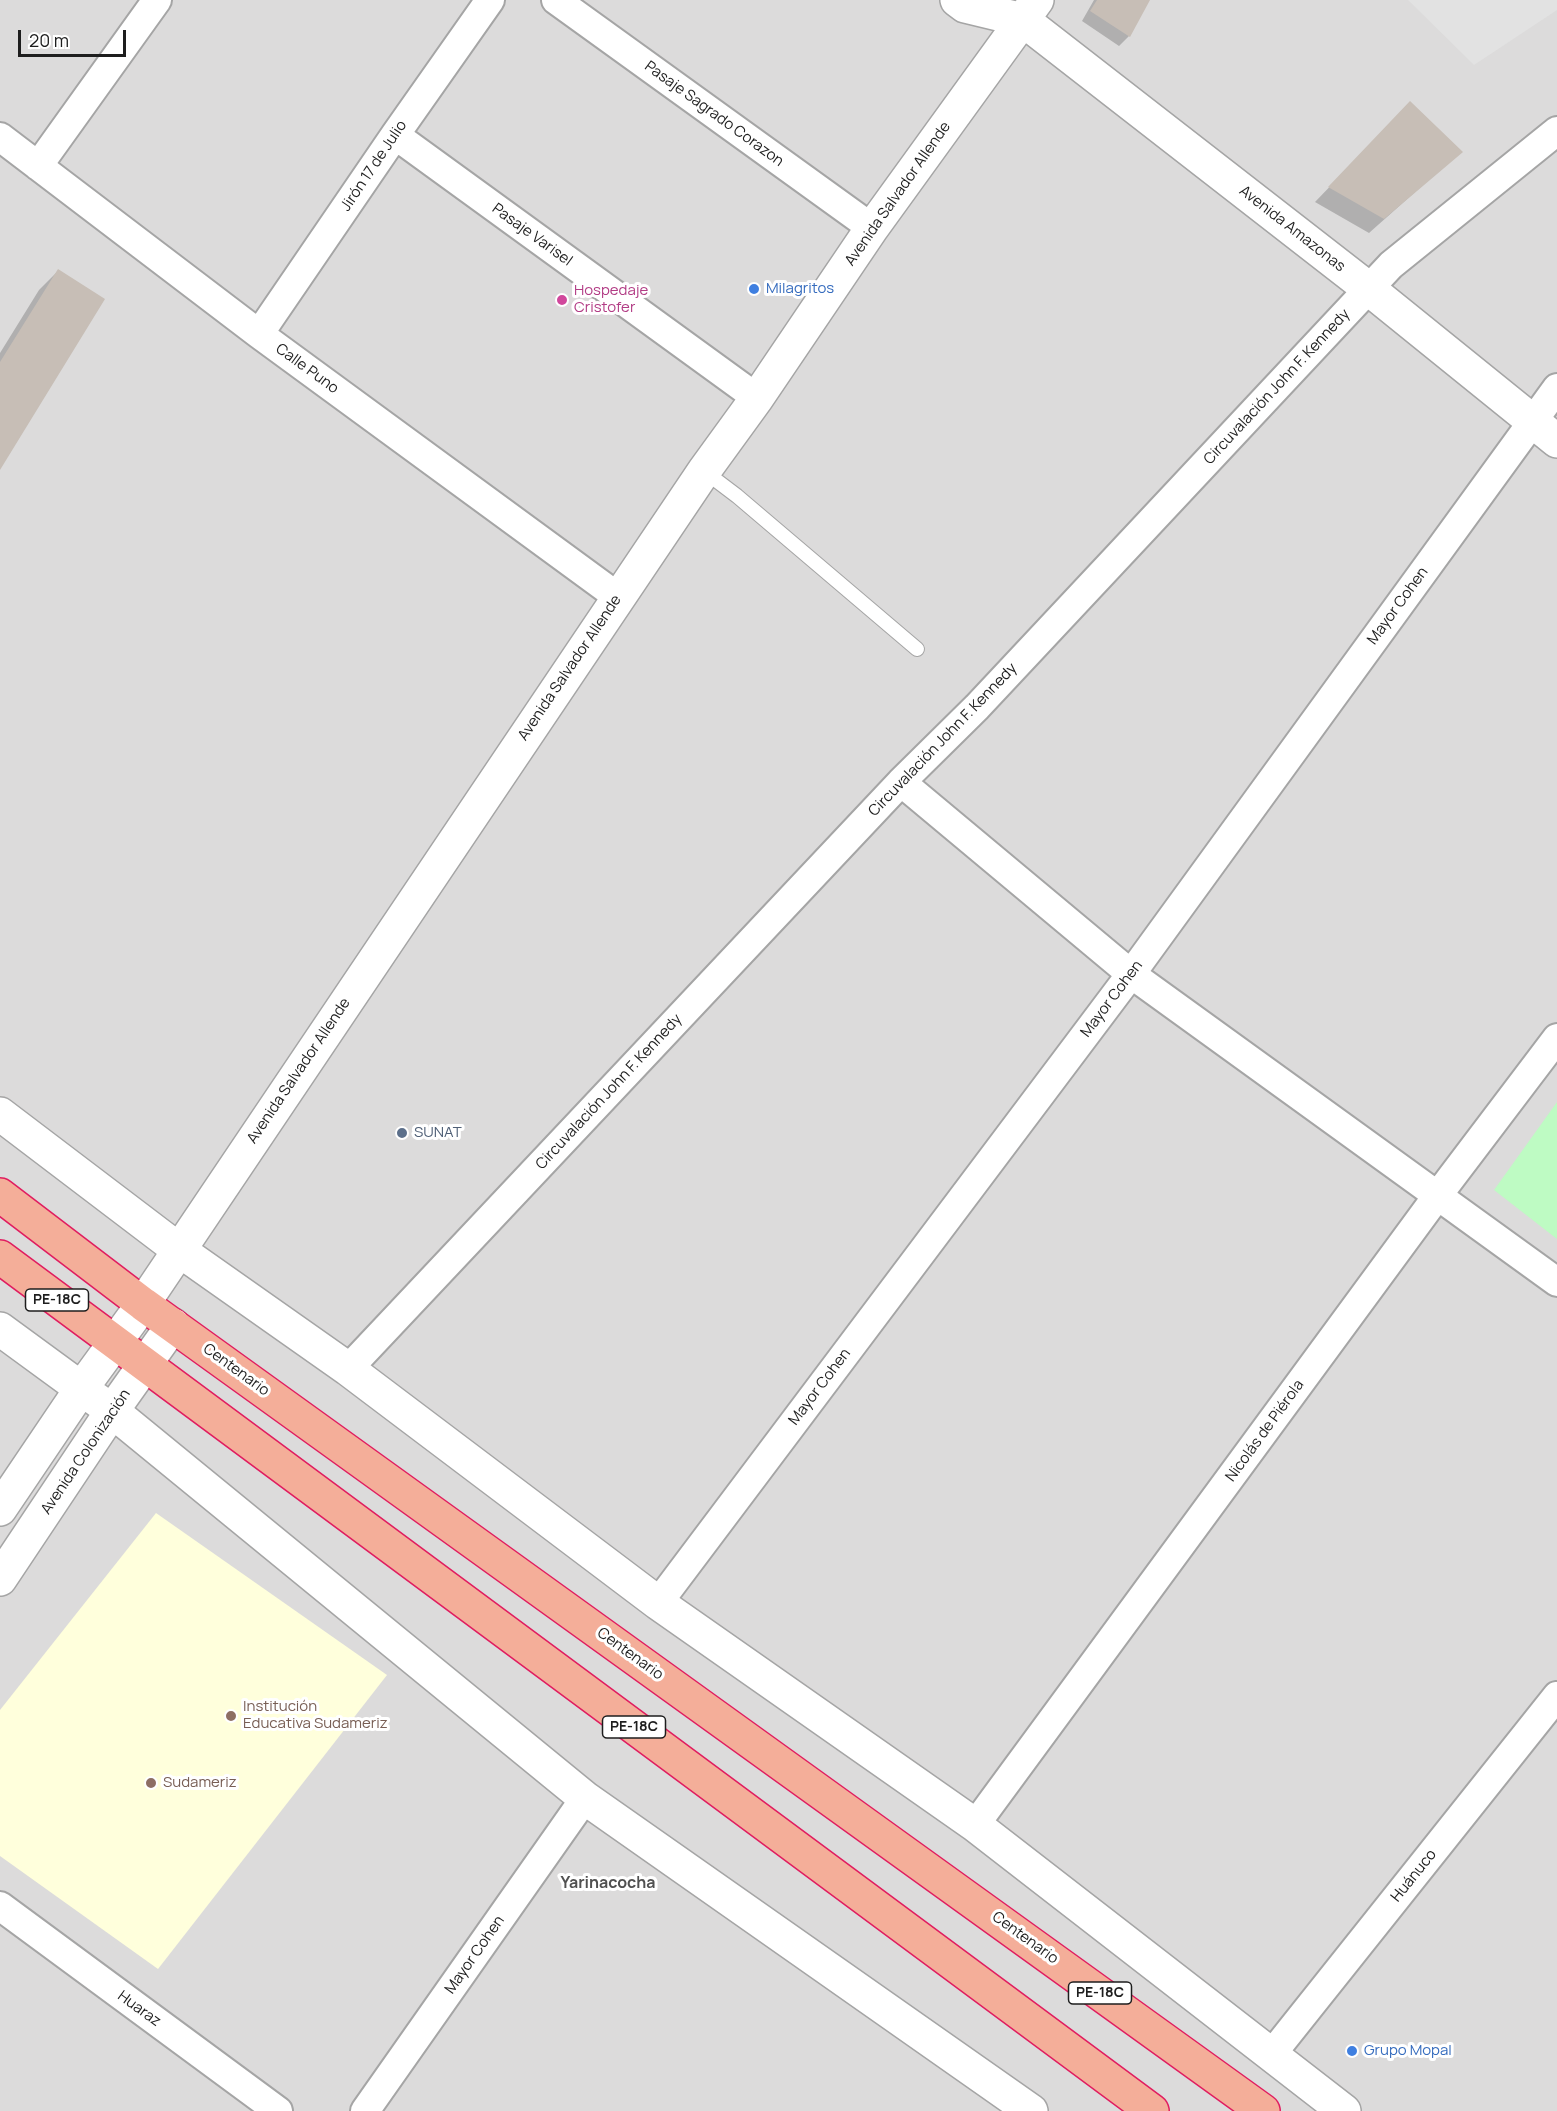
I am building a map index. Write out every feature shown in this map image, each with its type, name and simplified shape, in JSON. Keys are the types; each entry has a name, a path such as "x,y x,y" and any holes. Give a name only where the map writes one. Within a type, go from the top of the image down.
{"highway":[{"name":"Centenario","path":"0,1195 142,1304 1263,2111"},
{"name":"PE-18C","path":"0,1257 1152,2111"}],"street":[{"path":"38,166 157,0"},
{"name":"Jirón 17 de Julio","path":"259,334 490,0"},
{"name":"Pasaje Sagrado Corazon","path":"556,0 872,228"},
{"name":"Avenida Amazonas","path":"957,0 965,6 1025,7 1557,441"},
{"name":"Avenida Salvador Allende","path":"115,1344 618,597 1025,7"},
{"name":"Circuvalación John F. Kennedy","path":"348,1369 901,783 977,707 1391,265 1557,131"},
{"name":"Pasaje Varisel","path":"395,135 757,398"},
{"name":"Calle Puno","path":"0,137 259,334 618,597"},
{"name":"Mayor Cohen","path":"658,1602 1131,974 1557,388"},
{"path":"901,783 1131,974 1557,1282"},
{"name":"Nicolás de Piérola","path":"975,1825 1438,1195 1557,1038"},
{"path":"0,1114 179,1250 348,1369 658,1602 975,1825 1344,2111"},
{"name":"Avenida Colonización","path":"0,1579 173,1325"},
{"path":"0,1329 112,1412 585,1798 1031,2111"},
{"path":"0,1509 81,1389 115,1344"},
{"name":"Huánuco","path":"1271,2055 1557,1696"},
{"name":"Mayor Cohen","path":"365,2111 585,1798"},
{"name":"Huaraz","path":"0,1906 278,2111"}],"lane":[{"path":"704,471 737,496 917,650"}],"shaded area":[{"path":"0,0 1557,0 1557,2111 0,2111"},
{"path":"1408,0 1557,0 1557,10 1474,65"},
{"name":"Sudameriz","path":"156,1513 387,1675 158,1969 0,1856 0,1710"}],"green space":[{"path":"1557,1102 1557,1239 1494,1190"}],"building":[{"path":"1097,0 1150,0 1130,37 1090,11"},
{"path":"1410,101 1463,152 1384,219 1328,187"},
{"path":"58,269 105,299 0,470 0,362"}],"place":[{"name":"Milagritos","path":"754,289"},
{"name":"Hospedaje Cristofer","path":"562,300"},
{"name":"SUNAT","path":"402,1133"},
{"name":"Institución Educativa Sudameriz","path":"231,1716"},
{"name":"Sudameriz","path":"151,1783"},
{"name":"Grupo Mopal","path":"1352,2051"}],"district":[{"name":"Yarinacocha","path":"608,1884"}]}
